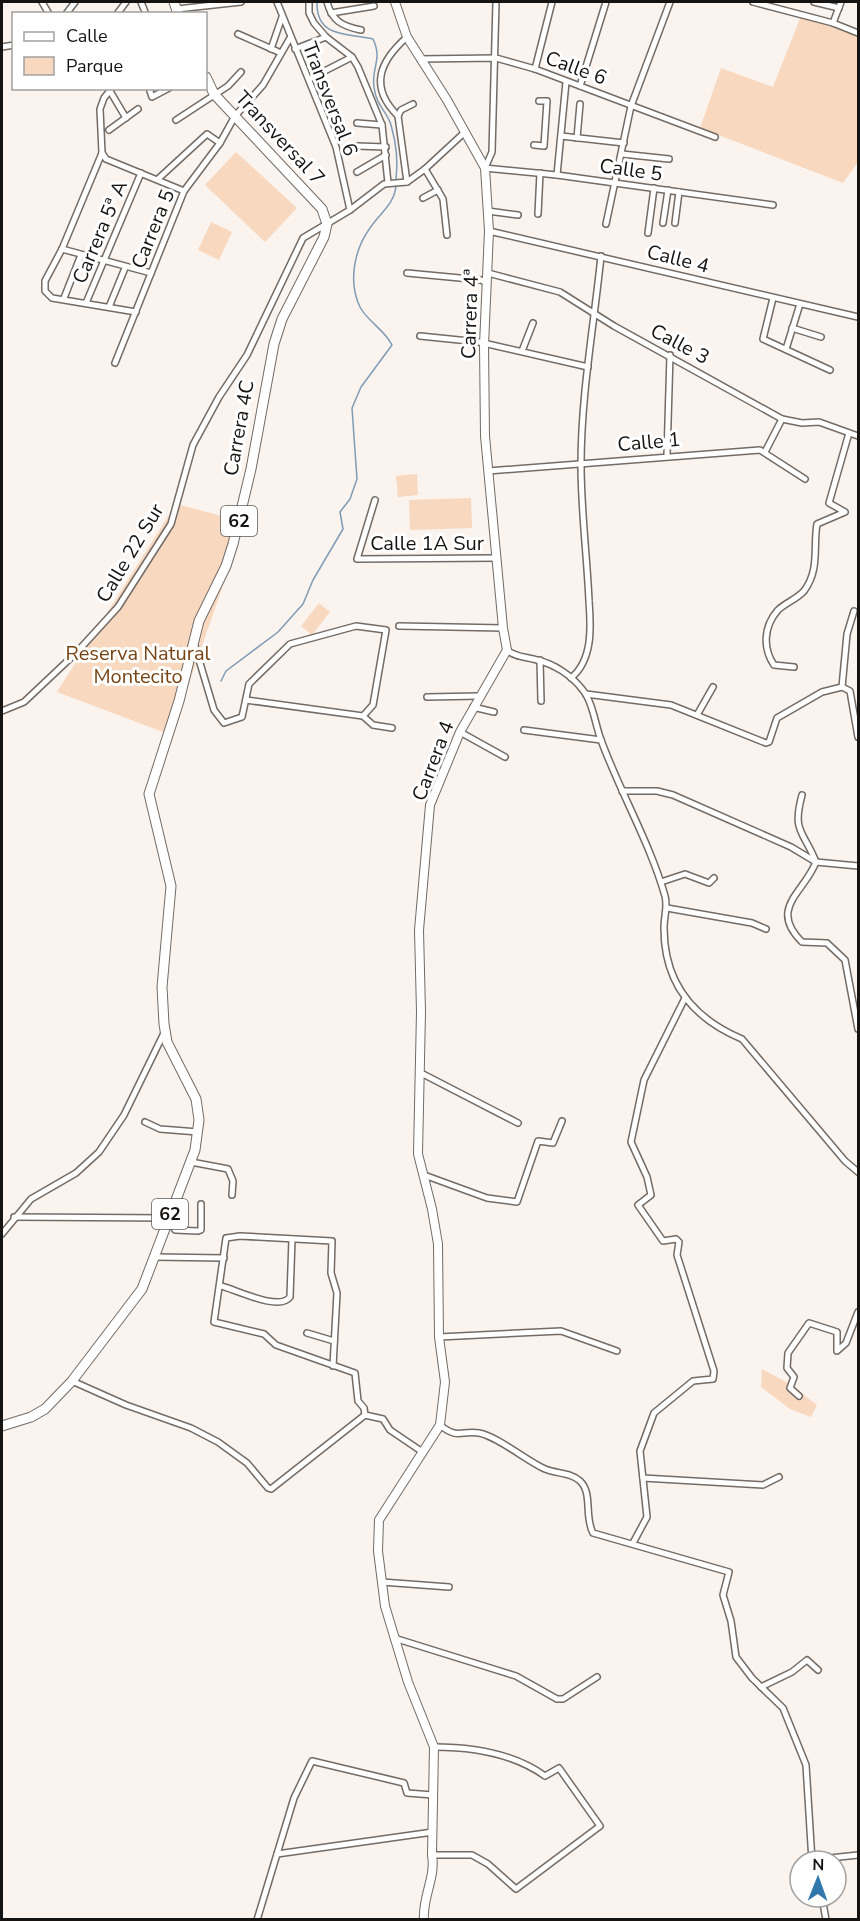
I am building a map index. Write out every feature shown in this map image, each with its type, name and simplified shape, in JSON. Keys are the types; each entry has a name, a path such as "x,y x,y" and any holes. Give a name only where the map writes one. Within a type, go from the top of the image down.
{"main road":[{"name":"Transversal 7","path":"207,79 214,94 322,209 327,225"},
{"name":"Carrera 4C","path":"194,642 199,621 226,566 233,544 251,469 274,344 282,319 324,237 327,225"},
{"name":"62","path":"2,1425 31,1417 45,1409 72,1381 142,1288 191,1161 198,1131 196,1099 167,1042 165,1031 162,987 171,886 149,794 194,642"}],"street":[{"path":"141,2 145,12"},
{"path":"176,8 241,2"},
{"name":"Transversal 6","path":"277,2 336,147 350,210"},
{"path":"309,2 309,13 326,37 352,57 382,125 386,155 398,182"},
{"path":"327,2 331,13 342,26 361,30"},
{"name":"Carrera 4ª","path":"395,2 407,37 485,168 489,231 484,345 488,471 507,650"},
{"path":"485,168 492,152 496,2"},
{"path":"535,69 552,2"},
{"path":"580,86 606,2"},
{"path":"606,224 631,106 670,2"},
{"path":"753,2 833,23 858,33"},
{"path":"814,2 840,5 833,23"},
{"path":"331,13 364,5 374,6"},
{"path":"271,49 282,16"},
{"path":"238,34 281,53"},
{"path":"295,49 326,37"},
{"path":"398,116 386,105 381,90 381,70 389,53 407,37"},
{"name":"Carrera 5","path":"115,363 184,191 220,143 235,116 263,85 290,38"},
{"path":"309,79 352,57"},
{"name":"Calle 6","path":"420,59 496,58 535,69 715,137"},
{"path":"176,120 228,86 241,72"},
{"path":"557,175 566,82"},
{"path":"111,90 126,118"},
{"path":"111,90 100,109 102,153 62,249 45,281 45,291 52,298 64,298 136,312"},
{"path":"150,90 153,97 165,90"},
{"path":"534,145 544,146 547,101 539,101"},
{"path":"398,182 398,116 401,110 413,104"},
{"path":"577,138 580,104"},
{"path":"109,130 138,108"},
{"path":"357,123 382,125"},
{"path":"546,123 562,124"},
{"name":"Calle 22 Sur","path":"2,711 24,702 77,652 118,608 171,524 193,446 219,397 247,356 303,238 398,182 425,169 465,132"},
{"path":"158,179 207,134 220,143"},
{"path":"561,136 624,143"},
{"path":"357,146 386,147"},
{"path":"102,153 106,159 184,191"},
{"path":"622,154 669,159"},
{"path":"357,172 386,155"},
{"name":"Calle 5","path":"485,168 557,175 773,205"},
{"path":"425,169 443,199 447,235"},
{"name":"Carrera 5ª A","path":"86,303 141,173"},
{"path":"537,214 540,173"},
{"path":"648,232 654,188"},
{"path":"423,198 438,190"},
{"path":"663,223 668,190"},
{"path":"675,223 679,192"},
{"path":"488,211 518,215"},
{"name":"Calle 4","path":"489,231 858,317"},
{"path":"62,249 125,268 151,273"},
{"path":"64,298 81,255"},
{"path":"571,678 579,672 586,659 589,641 581,463 588,367 601,256"},
{"path":"109,307 125,268"},
{"path":"407,273 481,280 487,283"},
{"name":"Calle 3","path":"488,273 560,292 596,312 614,326 782,418 802,423 819,422 858,436"},
{"path":"773,298 763,339 830,370"},
{"path":"786,349 800,304"},
{"path":"522,351 533,323"},
{"path":"792,328 821,337"},
{"path":"420,336 479,342 484,345 522,351 588,367"},
{"path":"668,455 670,355"},
{"path":"782,418 765,452 805,479"},
{"path":"794,667 774,665 765,652 767,628 777,610 804,591 817,563 816,524 845,513 829,502 849,433"},
{"name":"Calle 1","path":"488,471 668,455 760,450 765,452"},
{"name":"Calle 1A Sur","path":"375,500 357,559 497,558"},
{"path":"842,687 847,634 854,611"},
{"path":"194,642 219,719 224,723 242,717 249,684 290,644 356,626 386,630 373,705 363,716"},
{"path":"399,626 503,628"},
{"path":"507,650 555,666 571,678 586,694 601,740 661,882 667,908 664,927 672,980 685,999 723,1031 742,1039 845,1161 858,1172"},
{"name":"Carrera 4","path":"440,1425 445,1382 438,1337 438,1244 418,1154 421,1012 419,930 430,805 460,732 507,650"},
{"path":"540,660 540,701"},
{"path":"697,715 713,687"},
{"path":"586,694 671,705 766,743 769,741 777,718 822,692 842,687 850,691 858,737"},
{"path":"427,697 479,696"},
{"path":"246,700 363,716 373,725 392,728"},
{"path":"474,707 494,712"},
{"path":"524,730 601,740"},
{"path":"460,732 506,757"},
{"path":"622,791 657,790 673,795 791,847 816,862 858,866"},
{"path":"802,795 797,815 797,828 816,862"},
{"path":"816,862 793,896 788,910 791,931 802,942 827,943 845,960 858,1029"},
{"path":"661,882 685,874 709,883 714,878"},
{"path":"667,908 752,923 766,929"},
{"path":"633,1543 647,1517 640,1451 654,1413 693,1382 713,1379 714,1371 677,1255 679,1242 676,1239 663,1241 638,1205 651,1195 647,1177 631,1142 644,1080 685,999"},
{"path":"2,1234 31,1199 76,1173 99,1152 124,1115 165,1031"},
{"path":"418,1071 518,1123"},
{"path":"424,1175 487,1198 517,1202 538,1141 553,1143 562,1121"},
{"path":"145,1122 160,1129 198,1131"},
{"path":"191,1161 228,1169 233,1181 232,1195"},
{"path":"14,1217 169,1218 175,1230 198,1232 201,1230 201,1203"},
{"path":"333,1366 337,1293 332,1273 332,1240 240,1236 226,1238 221,1286 214,1322 264,1334 276,1345 333,1366 355,1373 358,1401 364,1408 365,1415"},
{"path":"221,1286 252,1297 280,1303 287,1301 290,1297 292,1239"},
{"path":"155,1257 224,1258"},
{"path":"799,1396 790,1388 794,1377 787,1368 788,1353 809,1323 837,1332 837,1351 846,1343 858,1312"},
{"path":"438,1337 561,1331 617,1351"},
{"path":"307,1333 334,1341"},
{"path":"72,1381 210,1437 248,1463 271,1489 365,1415"},
{"path":"365,1415 383,1419 390,1430 424,1448"},
{"path":"424,1920 423,1910 434,1869 432,1855 434,1747 394,1638 382,1581 379,1520 440,1425 456,1435 480,1433 547,1470 565,1473 581,1481 587,1494 587,1523 593,1533 729,1572 723,1595 731,1622 736,1657 761,1687 783,1708 806,1765 810,1849"},
{"path":"643,1478 763,1485 779,1477"},
{"path":"382,1581 449,1587"},
{"path":"394,1638 516,1676 557,1699 563,1699 597,1677"},
{"path":"761,1687 792,1672 807,1660 818,1670"},
{"path":"432,1855 472,1855 488,1864 516,1889 600,1826 559,1768 545,1776 527,1763 505,1755 434,1747"},
{"path":"257,1920 294,1798 312,1761 404,1784 407,1793 412,1796 433,1795"},
{"path":"277,1854 433,1832"}],"green space":[{"path":"801,16 858,36 858,162 843,183 700,128 721,68 773,87"},
{"path":"236,152 297,208 265,242 205,185"},
{"path":"211,222 232,232 219,260 198,250"},
{"path":"417,474 418,495 398,497 396,476"},
{"path":"471,498 472,528 410,530 409,500"},
{"name":"Reserva Natural Montecito","path":"176,504 245,522 171,735 57,692"},
{"path":"319,603 330,612 312,635 301,626"},
{"path":"762,1369 790,1384 817,1405 811,1417 790,1409 761,1387"}],"waterway":[{"path":"317,2 318,14 327,28 335,32 373,39 377,53 374,87 377,99 393,132 397,160 396,180"},
{"path":"221,681 226,671 278,632 303,604 313,580 343,529 340,512 350,499 357,479 352,408 361,387 392,345 360,307 354,287 354,266 364,237 390,203 396,185"}]}
